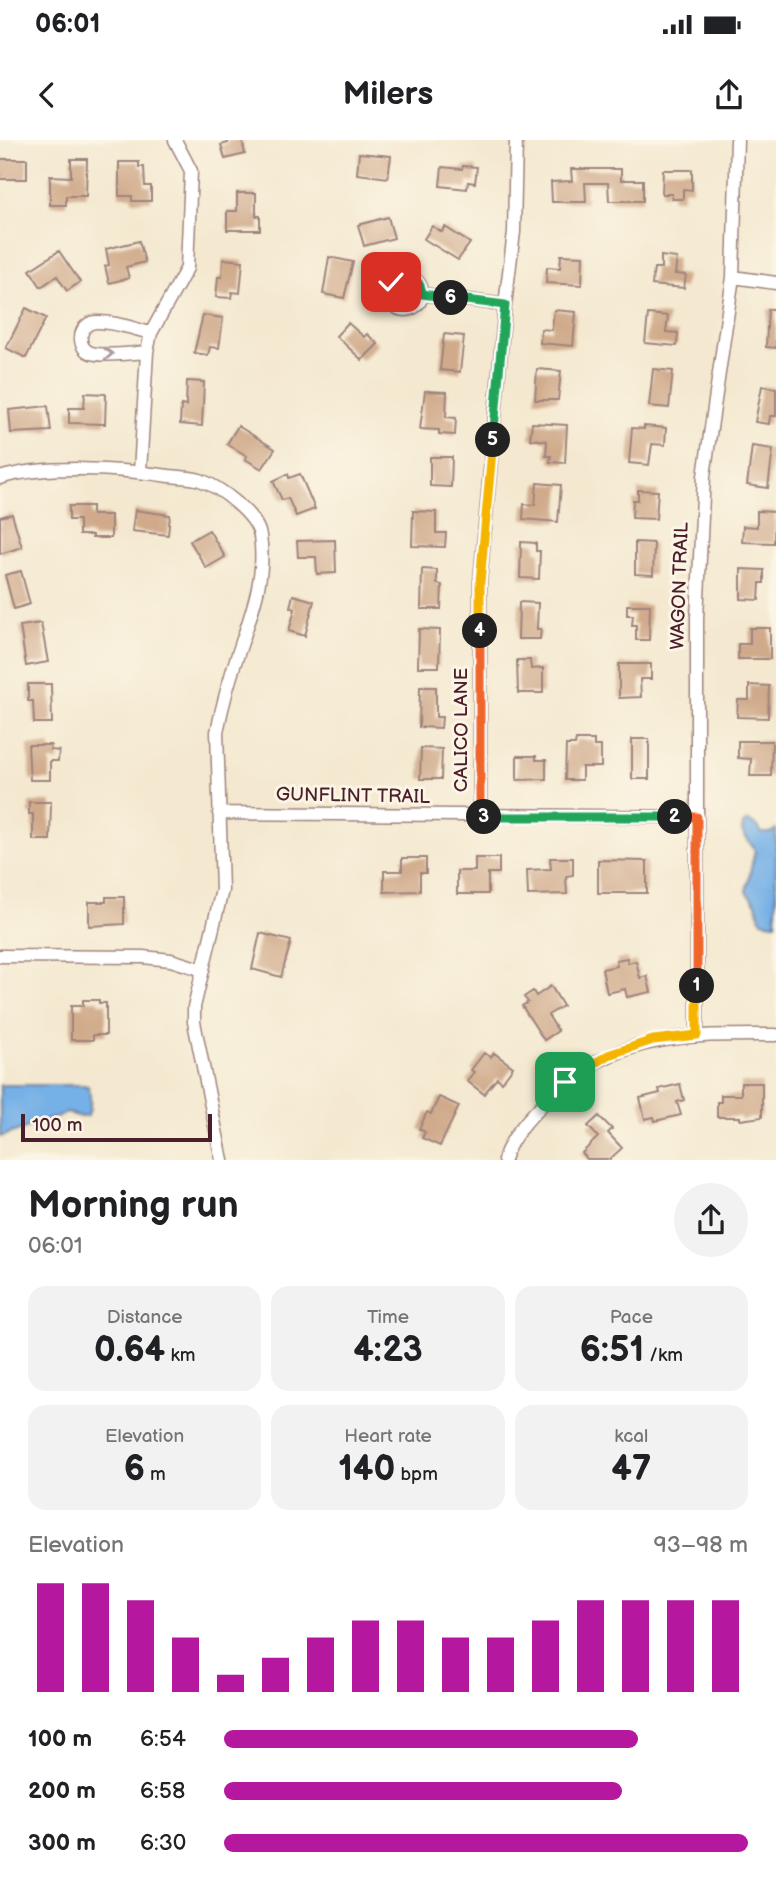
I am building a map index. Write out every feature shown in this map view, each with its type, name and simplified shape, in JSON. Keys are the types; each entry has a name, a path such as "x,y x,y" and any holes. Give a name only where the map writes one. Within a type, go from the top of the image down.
{"street":[{"path":"140,472 147,352 151,333 187,268 191,171 175,140"},
{"name":"CALICO LANE","path":"480,817 480,582 514,232 516,140"},
{"name":"WAGON TRAIL","path":"697,1035 697,618 704,476 733,277 737,140"},
{"path":"733,277 776,284"},
{"path":"422,294 505,305"},
{"path":"147,352 94,354 85,349 81,333 88,324 98,321 151,333"},
{"path":"0,478 14,473 78,469 140,472 200,480 243,506 260,533 261,568 255,606 225,697 217,732 222,890 194,1007 194,1022 222,1160"},
{"name":"GUNFLINT TRAIL","path":"219,813 697,817"},
{"path":"0,956 144,957 171,960 203,970"},
{"path":"504,1160 506,1151 528,1120 565,1082 608,1055 653,1040 697,1035 776,1035"}],"water":[{"path":"748,821 762,833 770,833 776,829 776,923 761,920 756,904 746,891 755,850 742,832 743,824"},
{"path":"0,1085 88,1086 88,1116 67,1113 0,1137"}],"building":[{"path":"227,140 242,140 245,154 225,159 221,145 228,143"},
{"path":"359,153 391,156 388,178 357,174"},
{"path":"0,159 27,159 27,179 0,179"},
{"path":"71,159 87,159 86,196 66,196 66,205 50,205 50,176 71,177"},
{"path":"119,162 139,162 139,167 144,167 145,186 151,186 151,201 132,201 132,196 119,196"},
{"path":"463,166 477,167 475,183 468,182 467,189 440,186 442,167 462,169"},
{"path":"571,169 621,169 621,180 643,180 643,201 609,201 608,183 585,183 586,202 552,202 551,182 572,181"},
{"path":"663,170 692,170 692,190 683,189 683,199 672,199 672,194 662,194"},
{"path":"237,193 256,193 256,216 260,216 260,230 227,230 227,211 237,211"},
{"path":"388,217 394,238 364,246 358,225"},
{"path":"432,226 442,232 445,227 470,243 458,260 424,239"},
{"path":"139,241 145,262 126,267 129,278 109,283 105,266 109,265 106,249"},
{"path":"59,251 80,282 67,291 57,276 41,287 30,270"},
{"path":"561,255 583,256 582,285 546,283 547,267 560,268"},
{"path":"661,256 677,258 675,274 686,275 684,288 652,285 654,268 661,268"},
{"path":"329,257 353,262 344,298 323,294"},
{"path":"223,259 243,261 240,293 232,292 231,298 216,297 218,277 222,277"},
{"path":"26,308 46,318 26,358 6,348"},
{"path":"768,309 776,309 776,348 766,347"},
{"path":"554,310 576,312 573,346 540,343 541,329 552,330"},
{"path":"648,314 668,316 666,332 678,333 677,346 645,343"},
{"path":"203,315 223,318 219,348 210,347 208,355 194,353"},
{"path":"348,323 364,337 367,334 378,344 362,360 336,336"},
{"path":"444,334 464,336 460,372 440,370"},
{"path":"537,369 561,371 558,400 535,400"},
{"path":"653,369 673,371 669,408 649,406"},
{"path":"187,381 204,382 202,426 180,424 181,405 186,406"},
{"path":"762,386 776,388 776,416 770,416 769,424 755,422"},
{"path":"425,391 447,392 446,417 456,418 455,435 439,434 439,430 420,429"},
{"path":"85,393 106,394 105,424 69,423 69,408 84,408"},
{"path":"48,406 51,431 11,433 9,410"},
{"path":"532,423 567,425 565,463 550,462 551,456 546,456 547,441 530,439"},
{"path":"238,426 275,449 262,469 227,444"},
{"path":"644,426 666,428 665,445 652,444 649,465 629,463 632,428 644,429"},
{"path":"752,446 773,449 768,488 747,485"},
{"path":"430,457 452,457 451,487 430,486"},
{"path":"288,474 289,478 300,474 315,509 296,516 288,498 282,500 273,481"},
{"path":"537,483 561,485 558,522 523,519 524,504 535,505"},
{"path":"638,490 658,491 656,519 632,518 633,500 638,500"},
{"path":"69,506 92,506 92,515 111,515 111,538 79,535 79,520 69,520"},
{"path":"135,510 170,515 168,535 132,531"},
{"path":"413,511 436,512 436,533 446,533 445,547 412,546"},
{"path":"757,511 775,512 774,543 742,542 743,526 757,527"},
{"path":"12,514 22,547 0,554 0,517"},
{"path":"209,530 225,557 206,568 190,541"},
{"path":"335,540 336,573 317,574 316,557 298,557 297,541"},
{"path":"521,542 536,543 536,551 540,551 539,579 520,578"},
{"path":"635,542 654,543 653,575 635,574"},
{"path":"422,569 437,570 437,584 442,585 441,609 421,609"},
{"path":"741,569 764,570 764,583 760,583 759,600 741,599"},
{"path":"21,571 30,604 14,609 5,575"},
{"path":"293,595 314,601 305,636 289,631 295,609 290,607"},
{"path":"519,602 538,603 537,629 541,629 540,639 518,639"},
{"path":"627,605 650,605 649,640 636,640 636,625 632,625 633,615 627,615"},
{"path":"41,623 48,662 26,666 20,626"},
{"path":"750,628 770,628 770,659 738,659 738,644 750,644"},
{"path":"419,629 440,630 439,667 418,667"},
{"path":"517,660 530,660 531,669 543,668 543,693 518,693"},
{"path":"619,664 651,664 651,679 640,679 641,697 619,698"},
{"path":"28,684 51,684 52,723 34,723 33,701 28,701"},
{"path":"749,685 769,686 768,718 737,717 738,700 749,700"},
{"path":"420,687 436,687 436,717 442,717 441,728 419,727"},
{"path":"632,739 649,739 649,779 632,779"},
{"path":"576,740 594,740 594,746 601,746 601,767 582,767 582,780 565,780 566,745 575,745"},
{"path":"738,741 772,741 771,776 750,776 751,759 738,758"},
{"path":"28,745 51,745 50,750 59,751 58,761 50,761 50,780 30,780"},
{"path":"421,748 442,749 441,779 420,779"},
{"path":"517,756 536,756 536,760 546,760 546,779 517,780"},
{"path":"29,802 51,802 50,840 33,840 33,814 29,814"},
{"path":"402,858 426,858 426,873 420,873 420,891 384,892 384,871 402,871"},
{"path":"475,858 499,858 499,873 488,873 488,894 457,894 457,871 475,871"},
{"path":"550,858 573,858 573,875 566,876 567,894 528,895 527,870 551,869"},
{"path":"598,860 647,861 647,893 598,893"},
{"path":"106,897 124,897 124,924 89,926 89,902 106,902"},
{"path":"260,933 291,941 281,977 252,969"},
{"path":"627,958 628,963 636,961 640,978 647,976 651,992 627,997 625,989 607,993 602,969 617,966 616,960"},
{"path":"551,986 563,1006 548,1015 558,1031 544,1040 522,1006 528,1002 524,997 533,991 536,996"},
{"path":"83,1000 106,1003 106,1035 93,1035 93,1040 71,1040 71,1006 83,1006"},
{"path":"484,1053 491,1057 494,1053 513,1067 502,1082 497,1078 484,1094 467,1081 474,1072 471,1070"},
{"path":"741,1083 762,1083 762,1117 740,1120 740,1117 717,1117 717,1102 721,1102 721,1095 741,1095"},
{"path":"680,1084 684,1100 677,1102 681,1115 655,1121 654,1117 645,1119 640,1098 660,1093 659,1089"},
{"path":"439,1097 459,1106 440,1146 422,1138 425,1132 419,1129 427,1112 431,1114"},
{"path":"599,1116 612,1129 608,1133 622,1148 610,1159 587,1159 582,1153 598,1137 588,1126"}],"route":[{"path":"391,282 401,276 411,277 419,284 422,294 505,305 480,582 480,817 697,817 697,1035 653,1040 608,1055 565,1082"}]}
